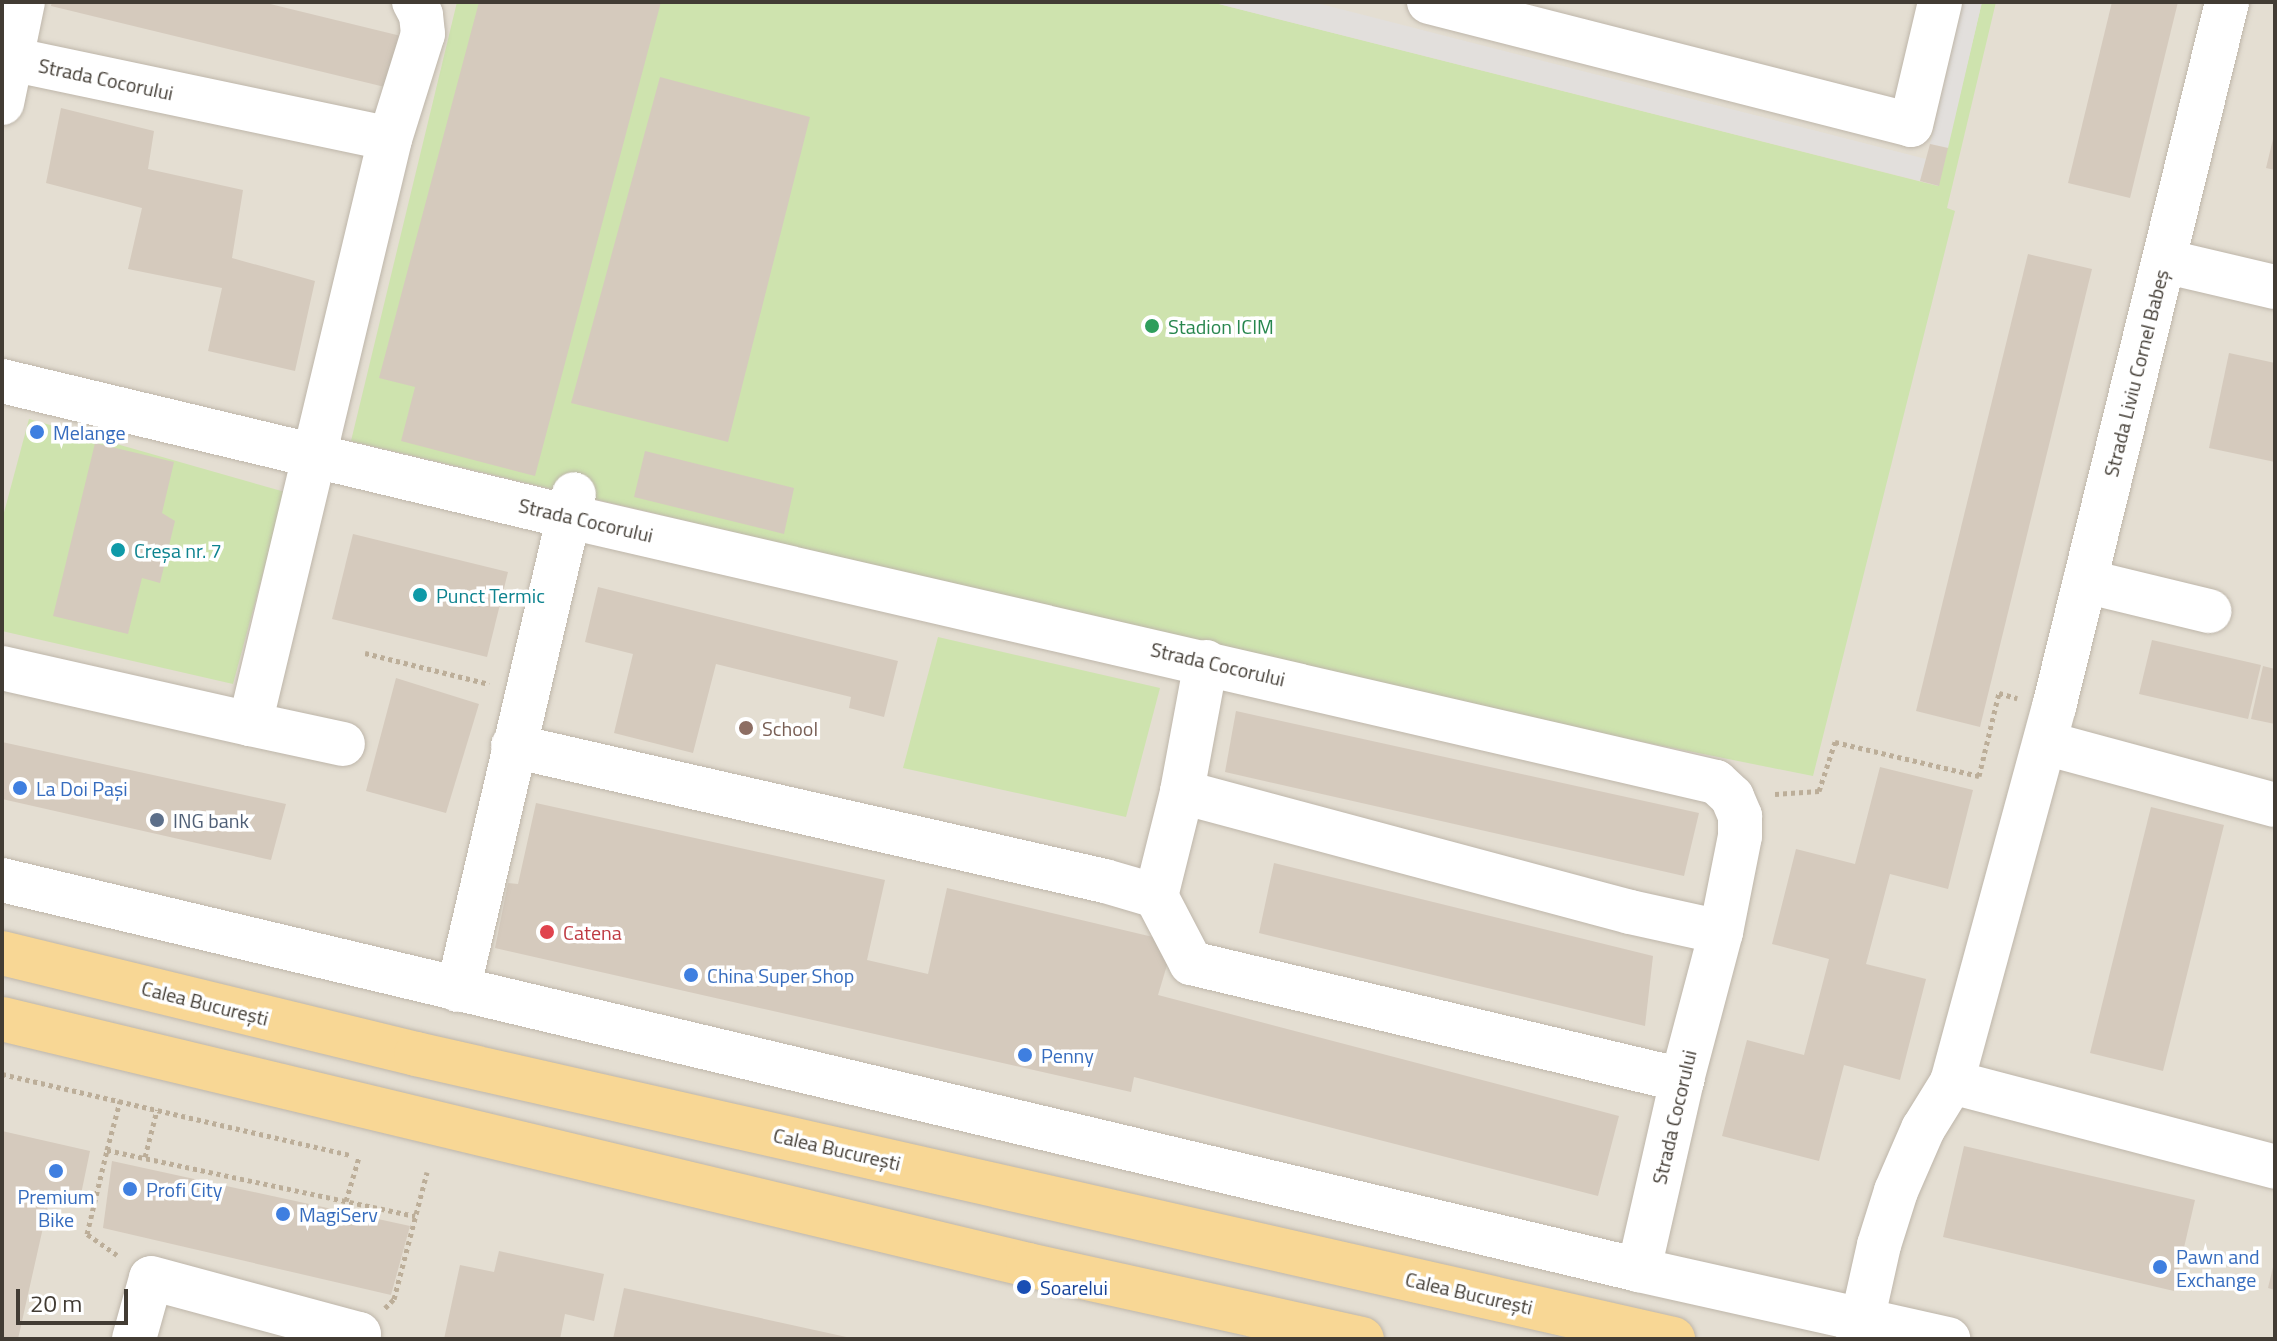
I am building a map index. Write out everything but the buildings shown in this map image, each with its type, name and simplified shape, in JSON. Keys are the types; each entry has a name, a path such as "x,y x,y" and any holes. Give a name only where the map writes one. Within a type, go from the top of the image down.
{"main road":[{"name":"Calea București","path":"2,953 416,1054 1673,1339"},
{"path":"2,1019 1012,1261 1362,1339"}],"street":[{"name":"Strada Cocorului","path":"2,103 23,2"},
{"path":"250,724 312,454 390,139 423,34 421,15 414,2"},
{"path":"1429,2 1911,125 1940,2"},
{"name":"Strada Liviu Cornel Babeș","path":"1860,1329 1896,1191 1923,1129 1952,1082 2049,725 2227,2"},
{"name":"Strada Cocorului","path":"11,59 390,139"},
{"path":"2164,261 2275,287"},
{"name":"Strada Cocorului","path":"2,381 312,454 572,506 1206,662 1716,782 1732,797 1740,816 1740,836 1721,932 1682,1080 1639,1270"},
{"path":"458,990 513,746 572,506"},
{"path":"2085,581 2209,611"},
{"path":"1206,662 1182,792 1156,896 1191,963 1682,1080"},
{"path":"2,668 343,744"},
{"path":"2049,725 2275,805"},
{"path":"513,746 1105,881 1156,896"},
{"path":"1182,792 1630,912 1721,932"},
{"path":"2,880 1639,1270 1860,1329 1948,1339"},
{"path":"1952,1082 2275,1167"},
{"path":"134,1339 151,1278 358,1336"}],"path":[{"path":"365,653 490,685"},
{"path":"1732,797 1819,791 1835,742 1979,776 1999,693 2049,725"},
{"path":"2,1074 351,1155"},
{"path":"120,1101 87,1234 151,1278"},
{"path":"145,1157 157,1110"},
{"path":"107,1150 415,1216"},
{"path":"346,1201 359,1157"},
{"path":"358,1336 394,1299 427,1172"}],"shaded area":[{"path":"2,2 2275,2 2275,1339 2,1339"},
{"path":"1211,2 1313,2 1926,159 1920,181"},
{"path":"1963,2 1982,2 1948,148 1930,144"}],"green space":[{"name":"Stadion ICIM","path":"457,2 1211,2 1938,186 1982,2 1996,2 1947,208 1955,211 1813,776 1468,707 351,441"},
{"path":"29,419 285,492 233,684 2,631 2,520"},
{"path":"938,637 1160,688 1126,817 903,768"}],"place":[{"name":"Stadion ICIM","path":"1152,326"},
{"name":"Melange","path":"37,432"},
{"name":"Creșa nr. 7","path":"118,550"},
{"name":"Punct Termic","path":"420,595"},
{"name":"School","path":"746,728"},
{"name":"La Doi Pași","path":"20,788"},
{"name":"ING bank","path":"157,820"},
{"name":"Catena","path":"547,932"},
{"name":"China Super Shop","path":"691,975"},
{"name":"Penny","path":"1025,1055"},
{"name":"Premium Bike","path":"56,1171"},
{"name":"Profi City","path":"130,1189"},
{"name":"MagiServ","path":"283,1214"},
{"name":"Pawn and Exchange","path":"2160,1267"},
{"name":"Soarelui","path":"1024,1287"}]}
